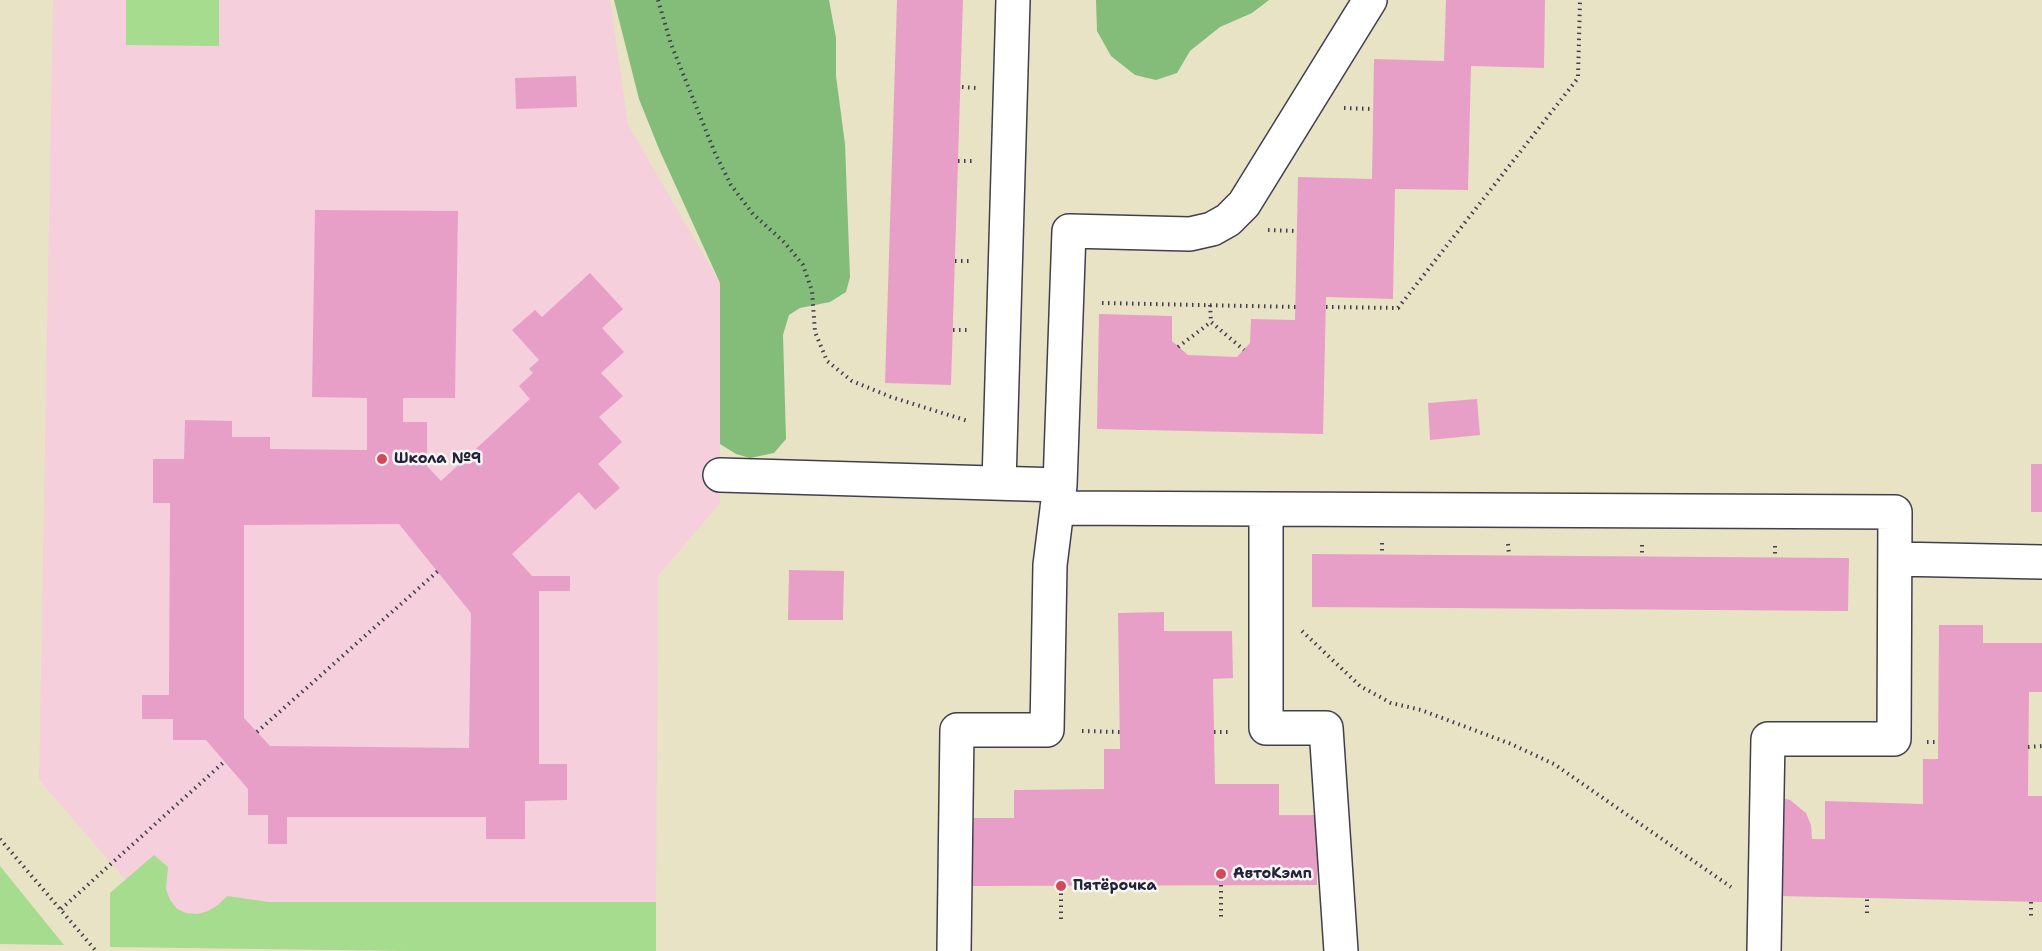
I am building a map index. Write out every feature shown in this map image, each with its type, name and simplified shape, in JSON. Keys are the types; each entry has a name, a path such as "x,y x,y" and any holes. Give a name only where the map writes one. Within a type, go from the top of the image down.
{"lane":[{"path":"999,483 1013,0"},
{"path":"954,951 957,730 1047,730 1050,565 1058,496 1069,231 1190,234 1212,229 1228,220 1244,204 1370,0"},
{"path":"720,475 999,483 1058,496 1266,509 1895,512 1894,739 1768,738 1764,951"},
{"path":"1266,509 1266,728 1326,728 1341,951"},
{"path":"1895,559 2042,562"}],"path":[{"path":"658,0 671,44 715,153 731,185 753,213 785,243 803,265 812,291 815,332 827,361 852,381 891,398 1000,430"},
{"path":"1326,308 1398,308 1578,78 1580,0"},
{"path":"1066,303 1296,307"},
{"path":"1210,305 1211,322 1244,350"},
{"path":"1178,347 1211,322"},
{"path":"257,732 438,571"},
{"path":"1266,597 1360,686 1391,703 1421,710 1511,744 1554,764 1765,910"},
{"path":"1087,731 1120,732"},
{"path":"1214,732 1239,732"},
{"path":"2028,747 2042,746"},
{"path":"61,909 224,762"},
{"path":"0,839 96,951"},
{"path":"1221,885 1221,920"},
{"path":"1061,886 1061,919"},
{"path":"1867,898 1867,913"},
{"path":"2031,902 2031,917"}],"shaded area":[{"name":"Школа №9","path":"53,0 610,0 628,125 720,283 720,503 658,576 656,919 156,915 39,780"}],"green space":[{"path":"126,0 219,0 219,46 126,45"},
{"path":"614,0 829,0 836,38 836,76 845,144 850,277 846,292 830,302 800,308 789,315 783,335 786,439 774,453 750,458 736,454 720,444 720,283 659,149 639,99"},
{"path":"1096,0 1269,0 1252,13 1220,27 1190,51 1177,73 1156,80 1135,75 1111,56 1097,31"},
{"path":"154,855 168,867 166,889 170,900 177,909 186,913 198,914 208,911 227,896 269,902 656,902 656,951 407,951 110,947 110,893"},
{"path":"0,866 64,945 0,944"}],"building":[{"path":"897,0 963,0 951,385 885,383"},
{"path":"1446,0 1545,0 1544,68 1471,66 1468,190 1395,189 1393,299 1326,297 1323,434 1097,429 1099,314 1172,316 1172,341 1188,355 1237,357 1250,343 1251,319 1295,320 1298,177 1372,179 1374,59 1444,61"},
{"path":"576,76 577,107 516,109 515,78"},
{"path":"315,210 458,211 455,398 403,398 403,422 427,422 427,466 441,481 530,399 519,386 533,373 529,369 539,360 512,330 535,310 542,317 590,273 623,309 602,328 624,352 601,373 623,396 599,417 622,442 598,464 620,488 595,510 579,492 512,554 532,576 570,576 570,591 539,591 539,764 567,764 567,800 525,801 525,839 486,839 486,817 287,817 287,844 268,844 268,815 248,815 248,789 206,740 173,740 173,719 142,719 142,695 169,695 170,503 153,503 153,459 184,459 185,420 232,421 232,437 270,437 270,449 367,450 367,398 312,397","holes":["399,524 471,613 469,748 270,746 244,718 244,525"]},
{"path":"1477,399 1480,435 1430,440 1428,403"},
{"path":"2031,464 2042,464 2042,512 2031,512"},
{"path":"1312,554 1849,558 1848,611 1312,607"},
{"path":"789,570 844,571 843,620 788,620"},
{"path":"1164,612 1164,631 1232,631 1233,678 1213,679 1215,784 1279,784 1279,815 1318,815 1317,885 968,886 968,818 1014,818 1014,790 1104,789 1104,749 1120,749 1118,613"},
{"path":"1939,625 1983,625 1983,643 2042,643 2042,692 2029,692 2028,796 2042,796 2042,902 1778,896 1778,797 1790,800 1806,813 1811,825 1812,839 1825,839 1825,801 1923,804 1923,759 1938,759"}],"place":[{"name":"Школа №9","path":"382,459"},
{"name":"АвтоКэмп","path":"1221,874"},
{"name":"Пятёрочка","path":"1061,886"}]}
